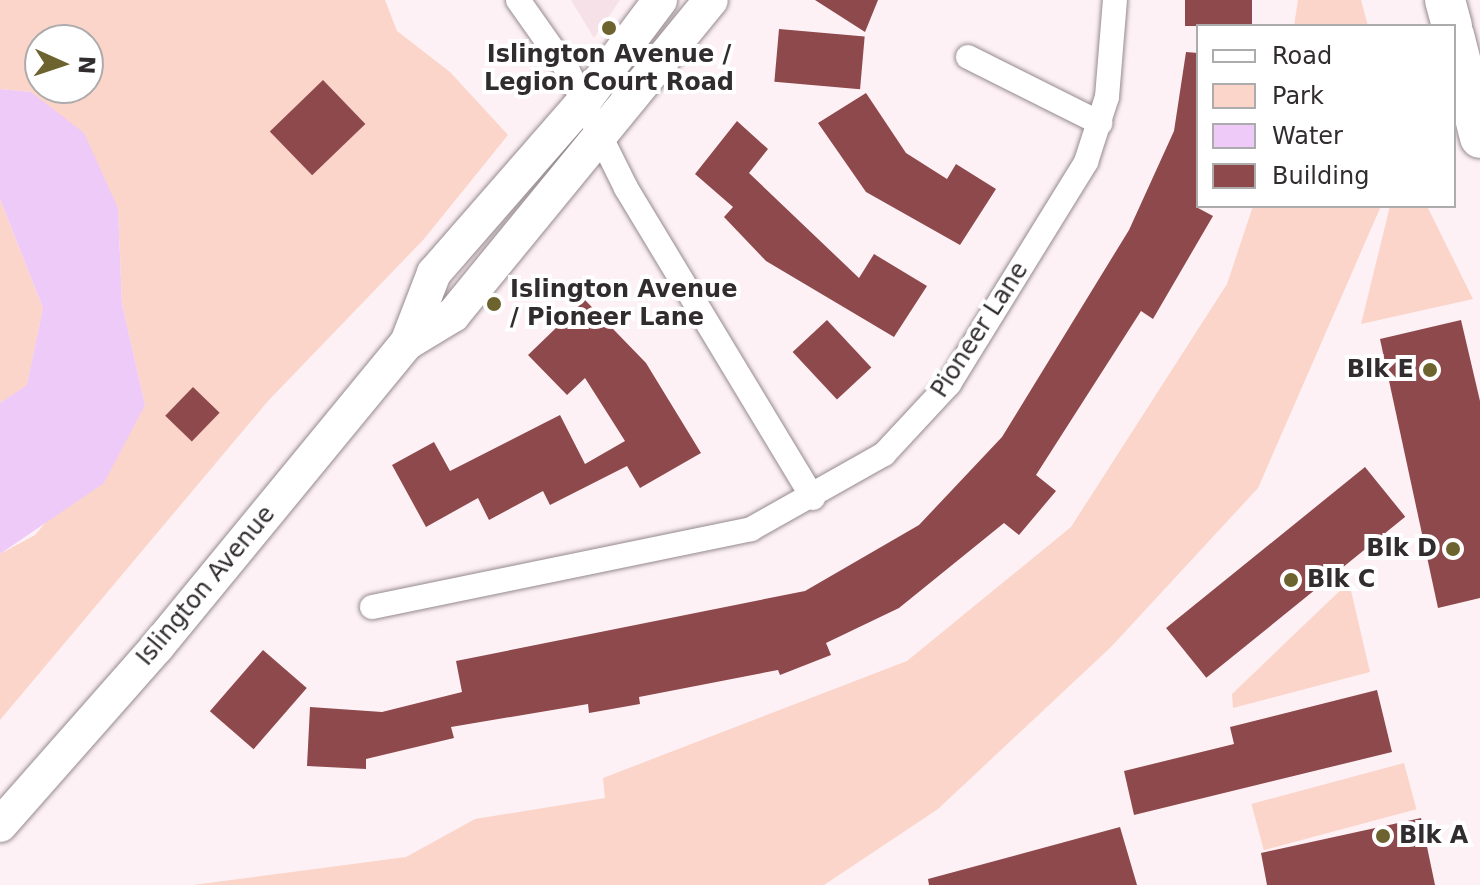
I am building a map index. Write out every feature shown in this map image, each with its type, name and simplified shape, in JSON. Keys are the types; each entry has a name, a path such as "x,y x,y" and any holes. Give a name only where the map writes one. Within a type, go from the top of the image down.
{"main road":[{"name":"Islington Avenue","path":"0,825 157,647 407,343 434,273 585,100 660,0"},
{"name":"Islington Avenue","path":"407,343 453,315 711,0"},
{"path":"1445,0 1451,24"},
{"path":"1456,43 1480,138"}],"street":[{"path":"518,0 585,100 626,188 813,498"},
{"name":"Pioneer Lane","path":"372,607 751,529 813,498 884,454 949,384 1086,162 1100,123 1113,61 1115,0"},
{"path":"968,57 1100,123"}],"shaded area":[{"path":"571,0 620,0 594,38"}],"green space":[{"path":"0,0 385,0 397,31 450,72 508,135 424,239 268,401 0,720 0,554 35,535 145,405 122,304 118,208 40,104 104,104 104,24 24,24 24,91 0,89"},
{"path":"1298,0 1361,0 1367,24 1294,24"},
{"path":"0,199 43,308 27,386 0,403"},
{"path":"1252,208 1380,208 1258,488 1111,647 938,809 824,885 193,885 406,857 475,819 605,798 603,778 907,661 1071,527 1227,284"},
{"path":"1390,208 1428,208 1473,299 1361,324"},
{"path":"1349,582 1370,672 1233,708 1232,694"},
{"path":"1404,763 1416,809 1264,850 1251,804"}],"water":[{"path":"0,89 24,91 24,104 47,104 84,133 118,208 122,304 145,405 104,483 0,554 0,403 27,385 43,308 0,199"}],"building":[{"path":"815,0 878,0 865,32"},
{"path":"1185,0 1252,0 1252,24 1185,26"},
{"path":"779,29 865,36 860,89 774,82"},
{"path":"1186,52 1196,53 1196,208 1213,216 1153,319 1141,311 1036,475 1056,491 1019,535 1004,523 899,608 826,643 831,655 780,675 778,670 639,697 640,704 589,713 588,704 451,727 454,738 366,759 366,769 307,766 310,707 382,712 462,692 456,661 805,591 919,525 1002,437 1129,230 1174,131"},
{"path":"323,80 365,124 312,175 270,131"},
{"path":"866,93 906,153 947,179 956,164 996,189 960,245 866,192 818,123"},
{"path":"737,121 768,149 749,173 859,278 874,254 927,286 894,337 766,261 724,217 733,207 695,174"},
{"path":"585,300 646,363 701,453 640,488 627,466 550,505 543,491 489,520 478,498 426,527 392,465 434,442 450,471 560,415 585,464 625,441 585,378 567,395 528,355"},
{"path":"827,320 871,368 837,400 793,352"},
{"path":"1461,320 1480,401 1480,598 1438,608 1380,339"},
{"path":"193,387 220,413 192,441 165,416"},
{"name":"Blk C","path":"1365,467 1405,517 1206,678 1166,628"},
{"path":"263,650 307,688 254,749 210,711"},
{"path":"1377,690 1392,752 1134,815 1124,771 1234,744 1230,727"},
{"name":"Blk A","path":"1421,818 1435,885 1267,885 1261,853"},
{"path":"1120,827 1137,885 929,885 928,879"}],"place":[{"name":"Islington Avenue / Legion Court Road","path":"609,28"},
{"name":"Islington Avenue / Pioneer Lane","path":"494,304"},
{"name":"Blk E","path":"1430,370"},
{"name":"Blk D","path":"1453,549"},
{"name":"Blk C","path":"1291,580"},
{"name":"Blk A","path":"1383,836"}]}
